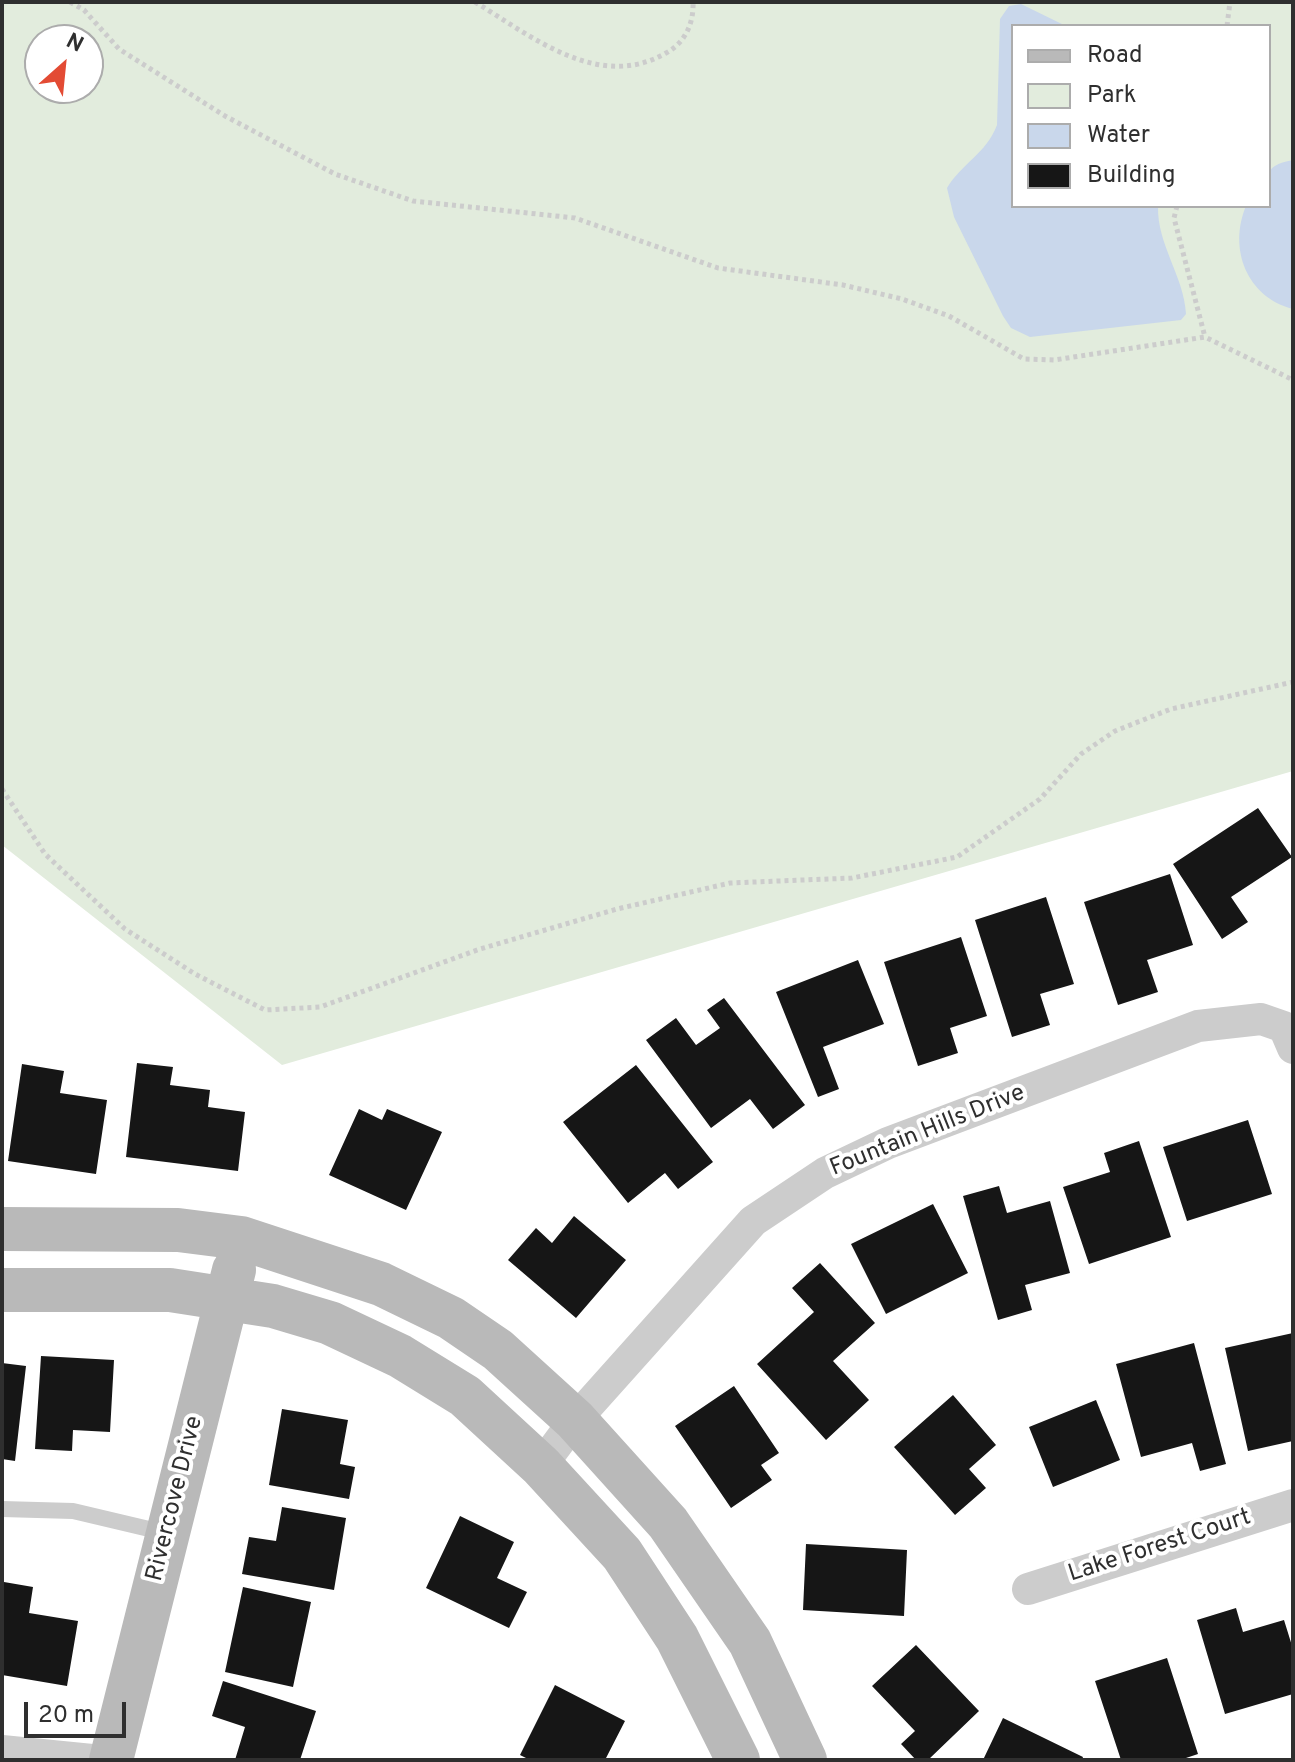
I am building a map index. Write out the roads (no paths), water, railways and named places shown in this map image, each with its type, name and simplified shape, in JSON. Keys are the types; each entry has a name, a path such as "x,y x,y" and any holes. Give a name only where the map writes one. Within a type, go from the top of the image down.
{"street":[{"name":"Fountain Hills Drive","path":"541,1466 575,1420 753,1221 825,1173 888,1143 1198,1026 1261,1019 1288,1038"},
{"path":"2,1229 178,1230 241,1238 381,1284 451,1318 498,1350 575,1420 668,1523 750,1642 805,1760"},
{"name":"Rivercove Drive","path":"111,1760 241,1238"},
{"path":"2,1290 170,1290 273,1306 330,1323 400,1356 465,1396 541,1466 622,1554 677,1638 738,1760"},
{"name":"Lake Forest Court","path":"1028,1589 1293,1505"},
{"path":"2,1751 92,1760"}],"lane":[{"path":"2,1509 73,1511 168,1533"}],"water":[{"path":"1021,4 1062,24 1011,24 1011,208 1158,208 1162,234 1184,300 1186,314 1181,320 1030,337 1011,328 1003,316 954,217 947,188 987,144 997,125 1000,19 1009,6"},
{"path":"1293,160 1293,309 1277,303 1253,282 1241,254 1239,239 1245,208 1271,208 1271,170"}]}
